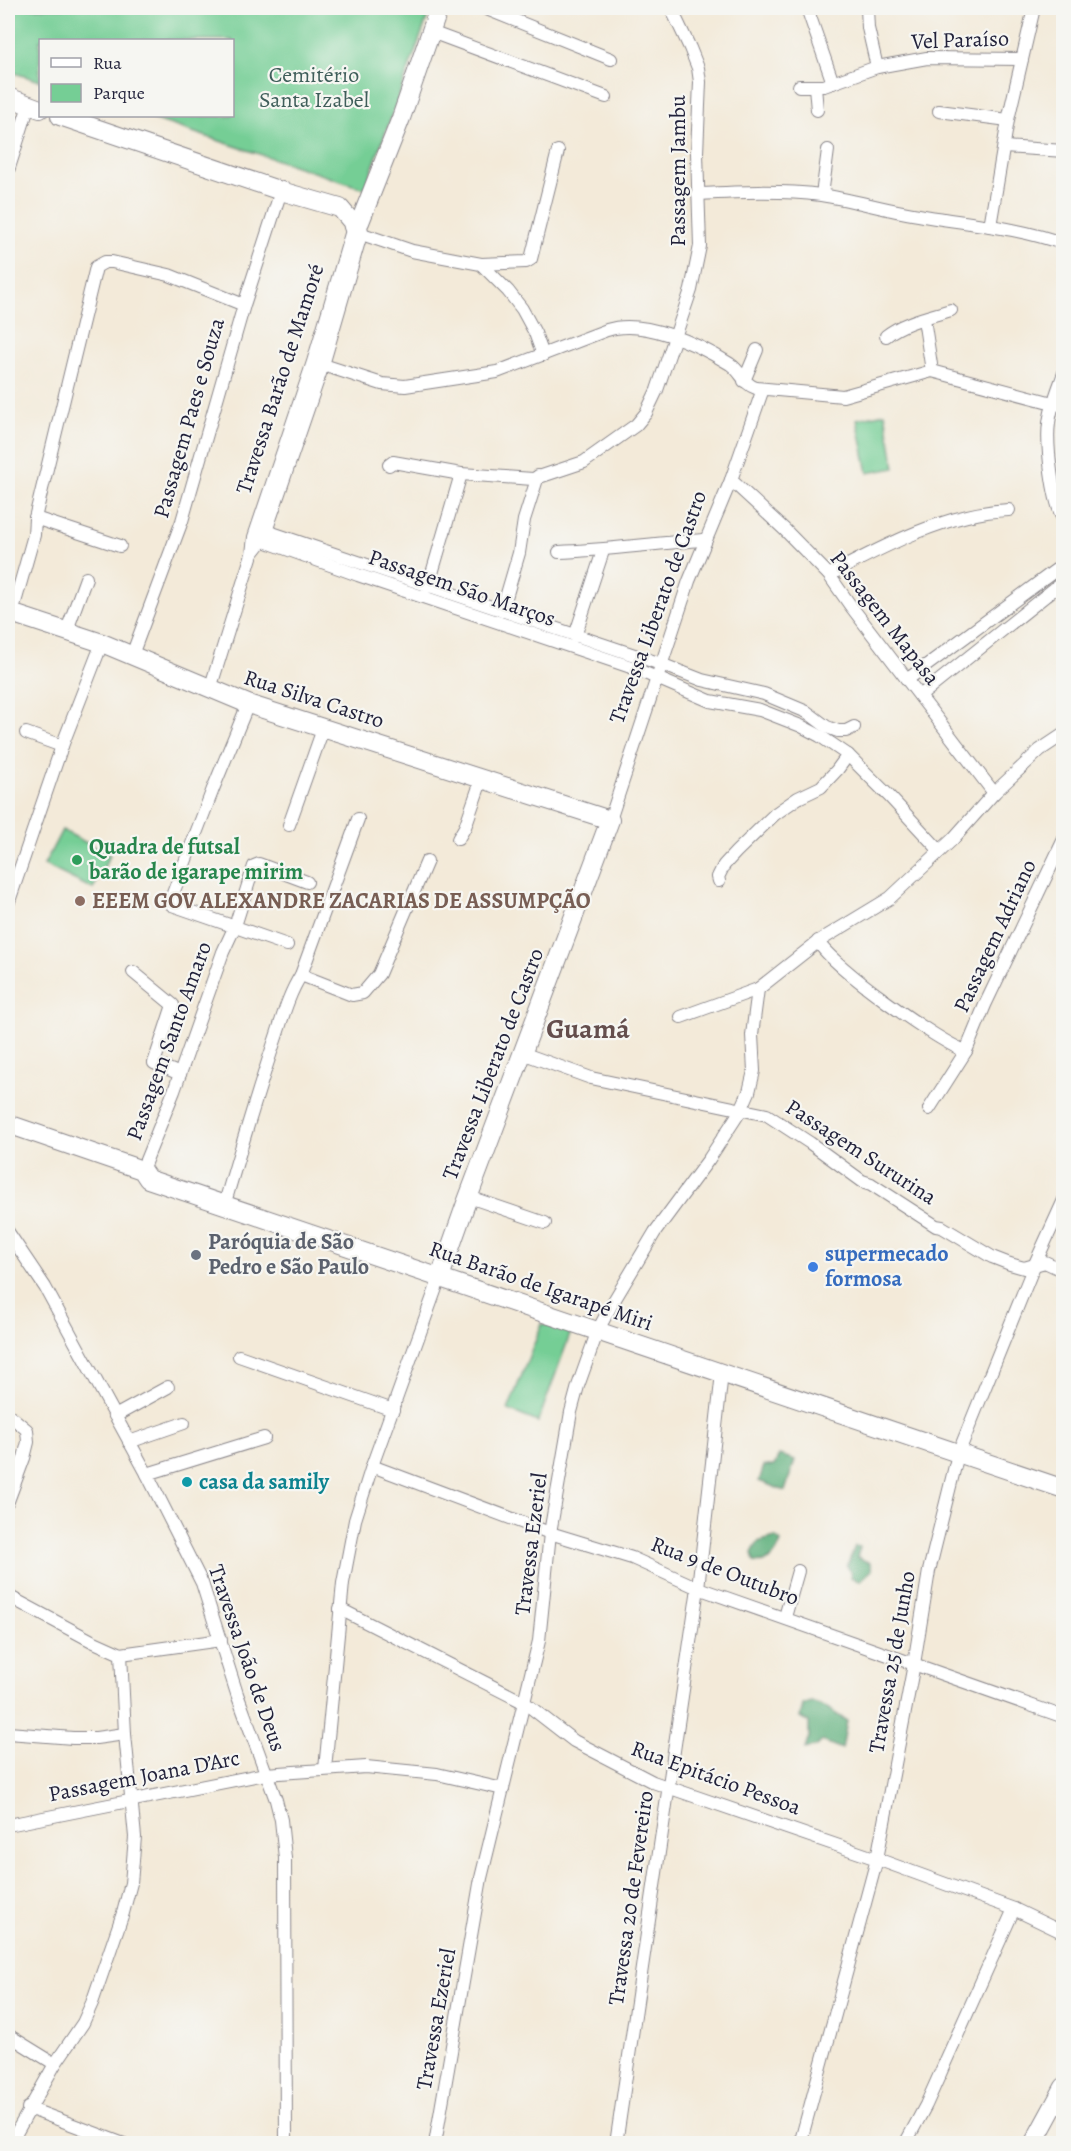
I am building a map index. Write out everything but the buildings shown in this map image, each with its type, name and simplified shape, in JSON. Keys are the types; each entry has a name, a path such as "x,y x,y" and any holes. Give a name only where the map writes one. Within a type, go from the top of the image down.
{"street":[{"name":"Travessa Barão de Mamoré","path":"210,689 252,554 261,534 318,364 358,228 401,118 439,8"},
{"path":"483,8 611,59"},
{"name":"Passagem Jambu","path":"389,465 393,462 461,474 532,479 584,462 636,425 646,413 654,397 691,290 700,236 698,102 700,82 698,68 671,8"},
{"path":"807,8 832,83"},
{"path":"867,8 871,70"},
{"path":"990,226 1008,120 1034,8"},
{"path":"430,32 606,97"},
{"name":"Vel Paraíso","path":"799,86 815,87 871,70 927,58 1022,59"},
{"path":"815,87 817,110"},
{"path":"8,97 35,107 8,171"},
{"path":"939,111 1008,120"},
{"path":"63,117 281,191 328,203 340,208 358,228 412,251 481,264 526,262 531,259 558,151"},
{"path":"1004,147 1064,151"},
{"path":"822,195 828,150"},
{"name":"Passagem Paes e Souza","path":"132,655 182,521 244,305 281,191"},
{"path":"328,203 350,203 371,192"},
{"path":"698,194 822,195 902,212 990,226 1064,244"},
{"path":"10,613 34,535 35,518 96,267 105,262 169,275 244,305"},
{"path":"481,264 522,309 535,333 543,355"},
{"path":"886,336 897,328 951,310"},
{"path":"924,319 932,371"},
{"path":"318,364 382,384 405,386 497,372 615,327 635,327 674,337 731,365 741,373 744,381 751,386 763,389 843,396 932,371 1058,405"},
{"path":"744,381 757,350"},
{"path":"1064,373 1058,405 1048,425 1056,505 1064,520"},
{"name":"Travessa Liberato de Castro","path":"325,1769 340,1609 351,1538 372,1466 522,1053 610,820 704,540 731,480 763,389"},
{"path":"428,587 461,474"},
{"path":"502,611 519,553 524,520 538,476"},
{"name":"Passagem Mapasa","path":"731,480 829,575 994,792"},
{"path":"829,575 874,551 933,527 955,520 1009,510"},
{"path":"35,518 120,546"},
{"name":"Passagem São Marços","path":"261,534 502,611 702,680 771,696 807,712 827,727 838,731 846,731 854,727"},
{"name":"Passagem São Marços","path":"261,534 358,575 631,668 710,700 760,710 801,726 848,755 940,852"},
{"path":"560,552 704,540"},
{"path":"575,636 603,550"},
{"path":"914,687 1064,564"},
{"path":"67,630 86,578"},
{"path":"914,687 1064,581"},
{"name":"Rua Silva Castro","path":"10,613 102,643 248,704 610,820"},
{"path":"8,904 62,746 102,643"},
{"name":"Passagem Santo Amaro","path":"248,704 171,901 172,904 287,945"},
{"path":"289,825 323,729"},
{"path":"26,733 62,746"},
{"path":"681,1017 758,989 818,941 890,898 965,827 994,792 1040,750 1064,734"},
{"path":"719,880 718,877 724,866 775,813 821,787 848,755"},
{"path":"458,839 465,827 482,778"},
{"path":"224,1206 258,1089 293,987 301,975 358,819"},
{"name":"Passagem Adriano","path":"929,1109 966,1051 994,986 1064,839"},
{"path":"301,975 352,995 363,993 379,974 427,861"},
{"name":"Passagem Santo Amaro","path":"142,1170 180,1074 256,865 259,864 307,882"},
{"name":"Passagem Adriano","path":"818,941 841,967 870,989 948,1044 966,1051"},
{"path":"133,972 173,1005 154,1064 180,1074"},
{"name":"Travessa Ezeriel","path":"435,2144 481,1878 542,1628 550,1533 571,1412 598,1330 655,1232 709,1159 741,1110 749,1092 753,1071 752,1035 758,989"},
{"name":"Passagem Sururina","path":"522,1053 591,1078 767,1115 818,1148 862,1181 871,1184 936,1226 942,1227 992,1257 1024,1268 1048,1263 1064,1271"},
{"name":"Rua Barão de Igarapé Miri","path":"8,1124 142,1170 148,1179 224,1206 598,1330 1064,1489"},
{"path":"469,1197 545,1223"},
{"name":"Travessa 25 de Junho","path":"800,2144 877,1859 929,1571 958,1454 1034,1266 1063,1201"},
{"name":"Travessa João de Deus","path":"8,1232 45,1287 147,1474 202,1583 237,1694 282,1820 286,2144"},
{"path":"239,1356 393,1410"},
{"name":"Travessa 20 de Fevereiro","path":"616,2144 698,1588 722,1373"},
{"path":"115,1416 168,1388"},
{"path":"8,1414 27,1430 28,1442 8,1501"},
{"path":"129,1442 183,1423"},
{"path":"147,1474 264,1438"},
{"name":"Rua 9 de Outubro","path":"372,1466 550,1533 632,1558 698,1588 1064,1717"},
{"path":"785,1617 798,1571"},
{"path":"8,1596 92,1641 121,1653 220,1640"},
{"name":"Rua Epitácio Pessoa","path":"340,1609 525,1703 574,1741 632,1772 668,1787 877,1859 1014,1910 1064,1934"},
{"path":"10,2144 28,2108 83,2023 123,1913 131,1883 135,1854 133,1802 125,1734 121,1653"},
{"path":"8,1733 84,1738 125,1734"},
{"name":"Passagem Joana D’Arc","path":"8,1825 133,1802 265,1773 366,1767 437,1774 503,1789"},
{"path":"905,2144 926,2105 1014,1910"},
{"path":"8,2036 55,2064"},
{"path":"1033,2144 1064,2087"},
{"path":"28,2108 124,2144"}],"green space":[{"name":"Cemitério Santa Izabel","path":"8,8 431,8 365,189 147,117 234,117 234,39 39,39 39,81 8,71"},
{"path":"885,413 895,468 868,473 857,419"},
{"name":"Quadra de futsal barão de igarape mirim","path":"62,830 110,855 93,889 44,865"},
{"path":"542,1324 571,1332 538,1422 508,1410"},
{"path":"779,1455 795,1460 785,1491 759,1481 764,1466 774,1466"},
{"path":"775,1537 781,1542 774,1555 768,1561 754,1562 752,1553 758,1542"},
{"path":"855,1546 860,1547 857,1557 870,1563 872,1570 860,1581 850,1577 851,1573 847,1566"},
{"path":"811,1702 827,1708 847,1721 842,1749 822,1741 817,1746 805,1749 809,1737 809,1722 800,1718 803,1705"}],"place":[{"name":"Quadra de futsal barão de igarape mirim","path":"77,860"},
{"name":"EEEM GOV ALEXANDRE ZACARIAS DE ASSUMPÇÃO","path":"80,901"},
{"name":"Paróquia de São Pedro e São Paulo","path":"196,1255"},
{"name":"supermecado formosa","path":"813,1267"},
{"name":"casa da samily","path":"187,1482"}],"district":[{"name":"Guamá","path":"588,1029"}]}
